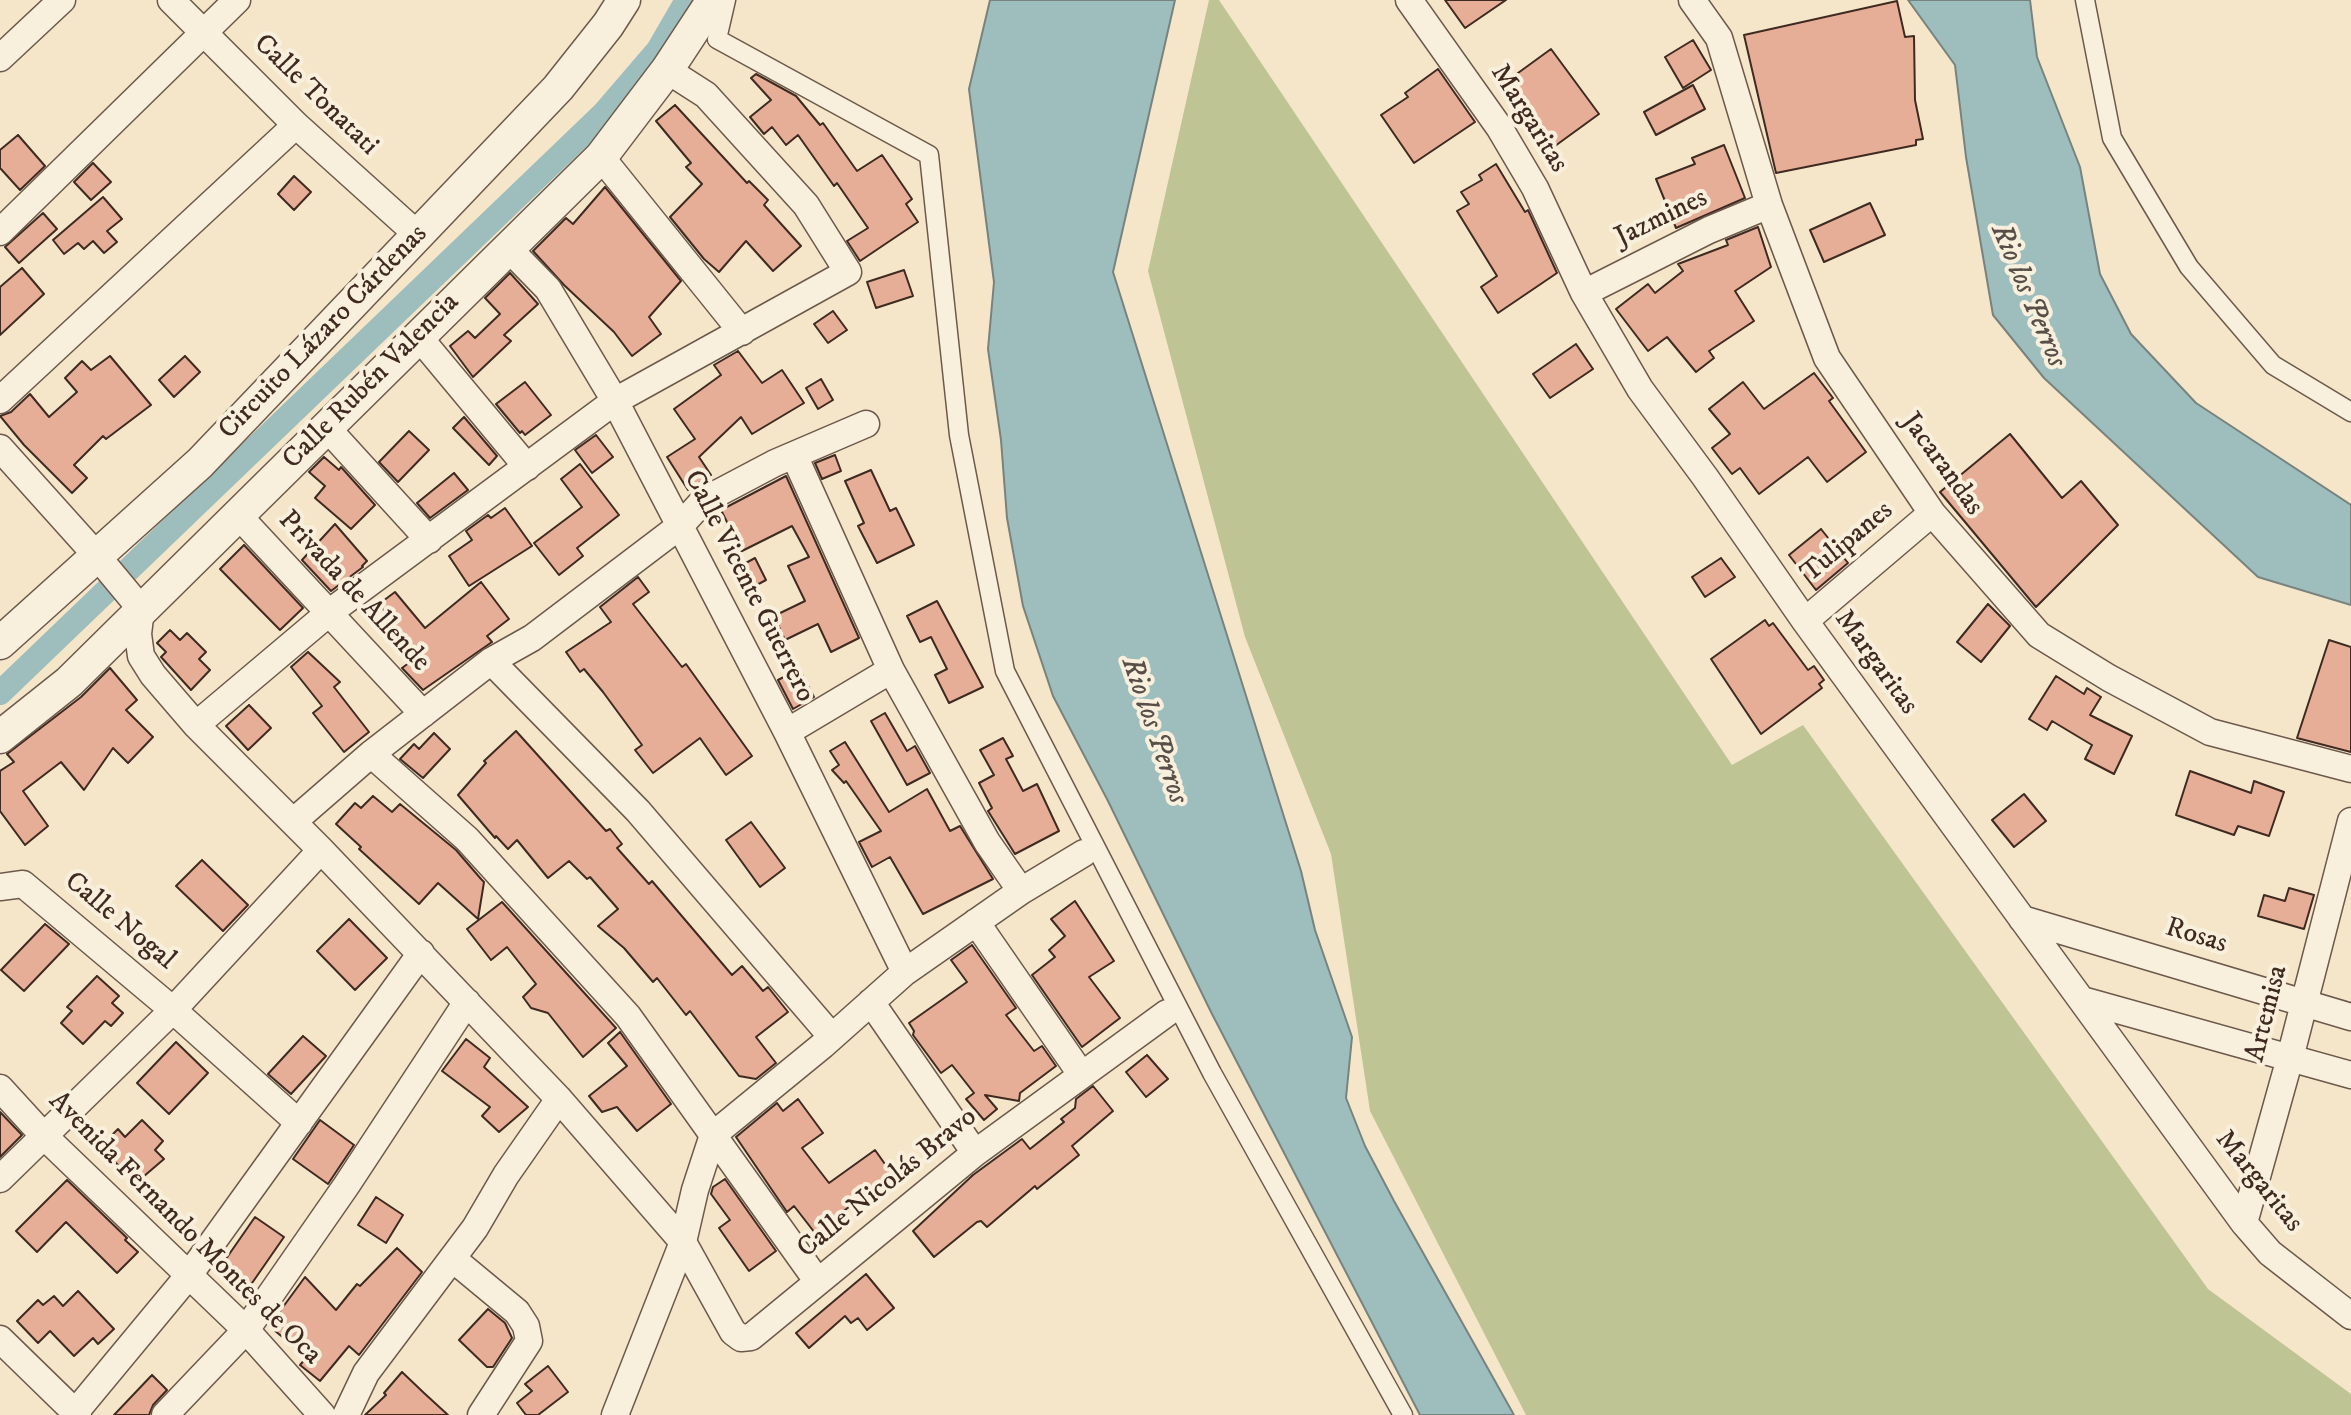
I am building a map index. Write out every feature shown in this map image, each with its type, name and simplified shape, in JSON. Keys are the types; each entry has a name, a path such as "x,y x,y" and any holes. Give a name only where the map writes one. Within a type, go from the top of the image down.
{"street":[{"path":"0,58 62,0"},
{"name":"Calle Tonatati","path":"171,0 296,125 418,235"},
{"path":"0,232 237,0"},
{"name":"Circuito Lázaro Cárdenas","path":"0,643 100,560 200,463 558,88 624,0"},
{"name":"Calle Rubén Valencia","path":"0,737 69,682 138,606 237,514 601,157 667,70 713,0"},
{"path":"726,0 717,39 929,155 959,435 1005,671 1212,1073 1403,1415"},
{"name":"Margaritas","path":"1409,0 1499,127 1535,188 1584,293 1640,389 1805,621 2244,1223 2270,1253 2351,1316"},
{"name":"Jacarandas","path":"1692,0 1719,38 1769,205 1827,358 1932,513 2039,635 2097,671 2210,732 2351,769"},
{"path":"2085,0 2112,138 2189,267 2273,365 2351,412"},
{"path":"196,725 330,612 615,401 848,272 806,205 706,95 667,70"},
{"path":"0,400 296,125"},
{"path":"601,157 742,332"},
{"name":"Jazmines","path":"1584,293 1709,230 1769,205"},
{"name":"Calle Vicente Guerrero","path":"508,248 548,289 615,401 787,732 905,972"},
{"path":"418,336 527,467"},
{"path":"294,821 371,754 491,661 532,638 681,525 703,501 794,455 866,424"},
{"path":"326,427 429,540"},
{"path":"0,448 138,606 141,656 196,725 294,821 559,1099 683,1242"},
{"path":"794,455 891,670 987,842 1021,891"},
{"name":"Tulipanes","path":"1805,621 1932,513"},
{"name":"Privada de Allende","path":"237,514 423,714"},
{"path":"491,661 638,811 832,1037"},
{"path":"787,732 891,670"},
{"path":"371,754 467,839 628,1016 818,1282"},
{"name":"Artemisa","path":"2244,1223 2351,821"},
{"path":"0,1179 173,1010 321,850"},
{"path":"615,1415 683,1242 695,1190 713,1135 905,972 1021,891 1084,853"},
{"name":"Calle Nogal","path":"12,885 173,1010 299,1123"},
{"name":"Rosas","path":"2022,919 2351,1017"},
{"path":"976,922 1081,1074"},
{"path":"0,1339 75,1414 189,1275 421,953"},
{"path":"2082,1000 2351,1075"},
{"path":"165,1415 246,1330 346,1186 467,1002"},
{"path":"871,1002 975,1153"},
{"name":"Calle Nicolás Bravo","path":"683,1242 733,1332 741,1338 751,1337 975,1153 1167,1013"},
{"name":"Avenida Fernando Montes de Oca","path":"0,1088 43,1135 246,1330 322,1415"},
{"path":"346,1415 366,1373 453,1259 559,1099"},
{"path":"453,1259 517,1312 526,1326 529,1341 481,1415"}],"green space":[{"path":"1209,0 1219,0 1732,765 1803,725 2208,1289 2351,1394 2351,1415 1526,1415 1370,1111 1331,854 1245,637 1148,271"}],"water":[{"name":"Rio los Perros","path":"990,0 1175,0 1113,272 1301,871 1315,930 1352,1037 1346,1098 1365,1146 1394,1201 1514,1415 1420,1415 1211,1012 1053,696 1023,606 1007,518 1001,440 988,349 994,282 969,89"},
{"name":"Rio los Perros","path":"1908,0 2030,0 2037,57 2080,167 2100,274 2131,334 2196,403 2351,505 2351,605 2258,577 2044,378 1993,315 1966,157 1955,65"}],"building":[{"path":"1445,0 1506,0 1465,28"},
{"path":"1897,1 1905,37 1914,36 1915,100 1923,139 1916,140 1916,145 1776,173 1744,35"},
{"path":"1693,40 1711,70 1683,88 1665,57"},
{"path":"1551,49 1599,114 1555,146 1507,81"},
{"path":"1438,69 1475,122 1414,163 1381,115 1408,97 1405,93"},
{"path":"756,74 796,96 820,125 823,123 857,171 882,155 912,199 906,204 918,222 860,261 847,241 868,228 837,183 834,186 798,135 786,145 772,127 764,134 750,117 771,100 751,78"},
{"path":"1693,85 1705,109 1656,135 1644,112"},
{"path":"675,105 747,183 749,181 768,200 764,205 801,246 773,271 746,241 719,272 704,259 670,217 702,184 686,167 691,163 656,121"},
{"path":"18,135 45,166 20,190 0,168 0,150"},
{"path":"1724,145 1745,198 1676,228 1656,179 1695,164 1692,158"},
{"path":"93,163 111,182 91,200 74,182"},
{"path":"1496,164 1525,212 1528,210 1557,273 1498,313 1481,287 1497,276 1457,211 1469,204 1461,192 1482,180 1479,175"},
{"path":"294,176 311,192 294,210 278,194"},
{"path":"605,187 681,281 649,317 661,334 632,356 614,332 533,251 566,218 573,224"},
{"path":"103,197 122,219 107,231 117,242 104,253 93,241 84,249 78,243 64,254 53,240"},
{"path":"1870,203 1885,235 1824,262 1810,230"},
{"path":"43,213 57,229 19,263 5,247"},
{"path":"1758,227 1771,267 1735,291 1754,321 1709,351 1714,358 1696,372 1667,337 1648,351 1616,309 1648,284 1655,293 1683,271 1678,264 1728,245 1726,240"},
{"path":"22,268 44,294 0,335 0,287"},
{"path":"904,270 913,296 876,308 867,282"},
{"path":"510,273 538,304 504,335 511,341 473,377 450,346 468,331 475,338 500,314 485,298"},
{"path":"833,311 847,330 828,343 814,324"},
{"path":"1576,344 1593,369 1550,398 1533,374"},
{"path":"738,351 762,383 782,370 804,403 752,434 741,417 699,457 711,475 688,490 667,457 695,439 674,409 721,375 714,365"},
{"path":"110,356 151,405 106,439 103,436 74,465 87,478 72,493 0,416 11,412 30,394 49,417 77,392 65,378 82,361 91,370"},
{"path":"185,356 200,372 174,397 159,380"},
{"path":"1814,373 1833,398 1829,401 1866,452 1827,482 1808,457 1759,494 1740,468 1732,474 1712,448 1730,434 1709,409 1743,382 1764,409"},
{"path":"821,379 833,400 818,409 806,388"},
{"path":"525,382 551,415 525,435 496,404"},
{"path":"464,417 497,456 489,465 453,428"},
{"path":"409,431 429,450 398,482 379,462"},
{"path":"2010,434 2062,498 2081,481 2118,525 2036,607 1940,492"},
{"path":"596,435 613,457 592,473 575,450"},
{"path":"835,455 841,471 822,479 815,463"},
{"path":"324,457 339,470 341,467 375,505 351,529 315,498 325,486 309,472"},
{"path":"580,464 619,515 577,548 583,556 559,575 534,543 582,507 561,479"},
{"path":"871,470 890,511 896,508 914,545 877,563 858,526 864,523 845,481"},
{"path":"454,473 468,490 430,518 417,503"},
{"path":"786,476 859,638 831,652 818,624 785,640 774,616 805,601 788,566 809,557 792,526 738,553 730,537 734,536 721,510"},
{"path":"505,508 532,546 469,586 449,556 472,540 466,531 488,515 491,518"},
{"path":"335,524 367,561 331,591 302,560"},
{"path":"1821,529 1848,563 1816,590 1789,555"},
{"path":"244,545 303,608 280,630 220,569"},
{"path":"755,558 766,580 742,593 731,571"},
{"path":"1721,558 1735,577 1705,597 1692,577"},
{"path":"638,577 649,592 633,604 682,667 686,664 752,756 726,775 700,738 653,773 635,750 642,745 603,692 584,669 580,672 566,652 611,622 600,607"},
{"path":"481,582 509,619 487,636 492,642 423,690 402,668 421,654 386,620 387,614 379,604 395,592 425,628"},
{"path":"937,601 983,687 949,703 935,675 947,669 931,637 920,642 907,616"},
{"path":"1988,604 2010,626 1981,662 1957,642"},
{"path":"1765,620 1769,626 1773,623 1808,670 1814,666 1824,680 1819,684 1822,688 1761,734 1711,659"},
{"path":"170,630 180,640 187,633 206,652 199,659 210,670 191,690 161,657 166,652 157,643"},
{"path":"2329,640 2351,647 2351,752 2297,738"},
{"path":"308,652 340,682 334,687 369,732 344,752 313,713 322,706 291,667"},
{"path":"110,668 137,700 126,710 153,737 128,763 113,748 84,790 61,762 23,791 48,826 25,845 0,811 0,771 14,762 7,754 81,697"},
{"path":"799,669 814,697 793,709 778,680"},
{"path":"2056,676 2084,694 2087,688 2101,697 2090,715 2132,736 2114,774 2085,759 2092,745 2052,721 2047,730 2029,719"},
{"path":"249,705 271,728 248,750 226,726"},
{"path":"885,713 907,751 915,746 930,773 907,785 871,721"},
{"path":"516,731 606,831 610,829 622,844 617,848 649,884 652,881 732,975 742,966 763,991 768,987 788,1012 756,1037 776,1063 756,1079 739,1076 690,1011 686,1015 657,978 653,982 624,948 598,926 618,909 590,877 587,879 569,861 548,878 517,840 508,849 458,795 486,763 484,761"},
{"path":"434,733 450,749 423,778 400,759 414,744 419,749"},
{"path":"1003,738 1013,756 1006,759 1023,791 1037,784 1059,831 1015,854 988,811 992,808 979,783 994,775 980,750"},
{"path":"845,742 889,812 927,789 950,831 960,826 993,879 923,914 890,857 872,867 859,842 881,831 846,781 844,783 832,770 839,765 830,751"},
{"path":"2190,771 2251,793 2254,781 2284,792 2269,836 2238,826 2234,835 2176,815"},
{"path":"2024,794 2046,821 2014,847 1992,820"},
{"path":"373,796 392,812 400,804 456,850 484,882 478,919 438,883 419,904 336,824 355,803 361,808"},
{"path":"751,822 785,868 760,887 726,840"},
{"path":"202,860 248,905 223,931 176,886"},
{"path":"2289,888 2314,895 2304,929 2258,916 2264,895 2285,901"},
{"path":"1075,901 1114,961 1089,977 1120,1018 1082,1047 1032,975 1055,957 1049,950 1065,936 1051,919"},
{"path":"502,902 616,1028 583,1057 548,1013 531,1008 523,997 536,984 507,947 491,960 467,929"},
{"path":"349,919 387,958 355,990 317,951"},
{"path":"45,924 69,944 24,991 1,970"},
{"path":"972,945 1016,1008 1006,1015 1034,1051 1042,1046 1056,1066 1020,1093 1019,1101 985,1095 997,1109 984,1120 966,1099 974,1093 952,1065 941,1073 913,1035 909,1023 967,982 951,960"},
{"path":"97,976 119,996 112,1003 123,1013 111,1026 105,1021 83,1044 61,1023 72,1011 67,1007"},
{"path":"620,1032 671,1104 637,1131 617,1107 602,1112 589,1096 627,1066 608,1043"},
{"path":"303,1036 326,1056 291,1094 268,1074"},
{"path":"466,1039 490,1058 484,1067 528,1107 499,1132 482,1116 490,1107 442,1071"},
{"path":"176,1042 208,1073 169,1114 137,1083"},
{"path":"1147,1055 1168,1079 1146,1097 1126,1072"},
{"path":"1093,1086 1113,1111 1072,1146 1079,1155 1037,1189 1035,1186 987,1227 981,1221 977,1222 934,1257 913,1231 973,1175 1022,1139 1030,1149 1064,1122 1061,1119 1075,1108 1076,1099"},
{"path":"798,1099 823,1133 802,1148 829,1183 875,1150 892,1174 815,1233 794,1206 787,1212 736,1137 777,1103 783,1111"},
{"path":"0,1112 22,1135 0,1157"},
{"path":"142,1120 163,1141 155,1150 164,1159 136,1183 100,1147 118,1129 125,1137"},
{"path":"320,1120 354,1145 328,1184 293,1159"},
{"path":"725,1179 776,1251 749,1271 719,1228 730,1220 711,1194 713,1187"},
{"path":"67,1180 138,1252 117,1273 66,1222 37,1252 16,1231"},
{"path":"376,1197 403,1215 386,1243 358,1225"},
{"path":"255,1217 284,1237 250,1286 221,1266"},
{"path":"397,1248 422,1272 359,1355 349,1346 320,1381 300,1365 307,1357 269,1326 305,1277 336,1310 357,1284 360,1286"},
{"path":"866,1274 894,1308 867,1330 858,1318 851,1323 845,1316 809,1348 796,1333"},
{"path":"78,1291 114,1329 98,1344 93,1338 74,1356 50,1331 38,1343 17,1321 38,1300 43,1305 54,1296 63,1306"},
{"path":"488,1309 505,1323 512,1338 493,1367 487,1367 459,1340"},
{"path":"548,1366 568,1392 538,1415 526,1415 517,1403 532,1391 525,1384"},
{"path":"402,1372 448,1415 365,1415 386,1395 384,1393"},
{"path":"152,1375 167,1390 153,1405 149,1415 114,1415"}],"waterway":[{"path":"0,693 603,114 658,50 687,0"}]}
